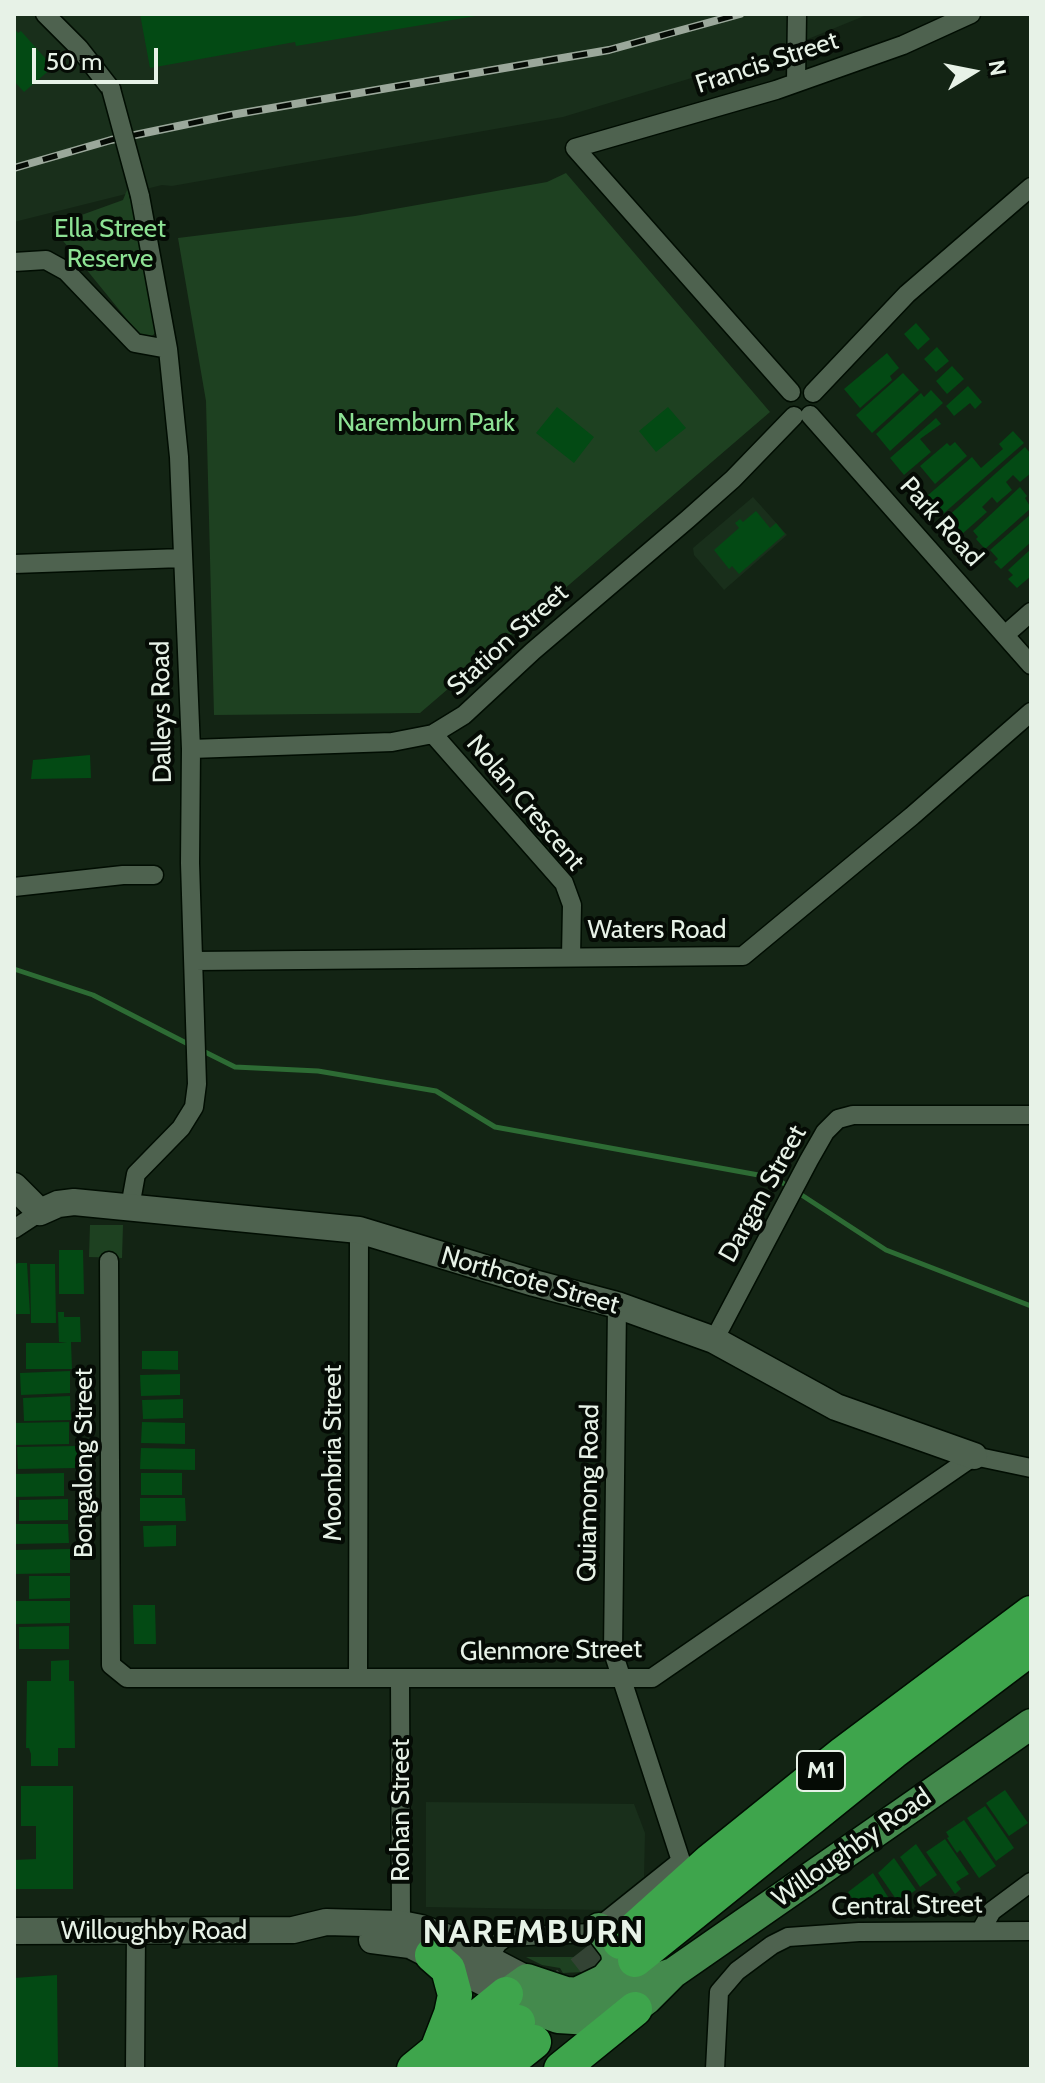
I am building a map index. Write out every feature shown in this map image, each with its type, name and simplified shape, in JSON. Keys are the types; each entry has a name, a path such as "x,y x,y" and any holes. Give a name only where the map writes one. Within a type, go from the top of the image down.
{"highway":[{"name":"M1","path":"618,1943 710,1861 844,1753 1031,1613"},
{"name":"M1","path":"618,1943 893,1752 1031,1648"},
{"path":"432,1955 448,1969 455,1995 437,2062"},
{"path":"437,2062 521,2009"},
{"path":"500,2069 521,2009"},
{"path":"561,2069 635,2009"}],"main road":[{"name":"Willoughby Road","path":"521,2009 574,2020 614,2020 635,2009 673,1973 1031,1724"},
{"path":"575,1994 605,1979 616,1966 615,1949 618,1943"},
{"name":"Willoughby Road","path":"521,2009 575,1994 614,1993 673,1973"}],"street":[{"name":"Dalleys Road","path":"45,14 79,48 111,89 140,196 168,349 179,457 191,749 190,863 197,1084 194,1107 181,1128 136,1174 130,1207"},
{"path":"796,82 797,14"},
{"name":"Francis Street","path":"791,392 575,148 796,82 903,45 971,14"},
{"path":"813,393 907,294 1031,187"},
{"path":"14,262 46,260 66,271 135,343 168,349"},
{"path":"802,388 813,393 816,406 802,416 787,406 791,392 802,388"},
{"name":"Park Road","path":"802,416 1006,634 1031,665"},
{"name":"Station Street","path":"191,749 392,742 433,734 464,715 802,416"},
{"path":"14,564 182,558"},
{"path":"1006,634 1031,612"},
{"name":"Waters Road","path":"194,961 743,956 901,826 1031,712"},
{"name":"Nolan Crescent","path":"433,734 564,883 572,905 571,957"},
{"path":"14,887 123,875 154,875"},
{"name":"Dargan Street","path":"714,1340 809,1160 825,1132 838,1119 853,1115 1031,1115"},
{"path":"14,1186 40,1212 14,1229"},
{"name":"Northcote Street","path":"40,1212 58,1204 74,1202 359,1230 617,1305 714,1340 836,1407 974,1456 1031,1468"},
{"name":"Moonbria Street","path":"358,1677 359,1230"},
{"name":"Bongalong Street","path":"109,1261 111,1665"},
{"name":"Quiamong Road","path":"617,1305 613,1652 681,1861 618,1943"},
{"name":"Glenmore Street","path":"111,1665 127,1678 652,1678 974,1456"},
{"name":"Rohan Street","path":"400,1678 401,1933"},
{"path":"981,1930 992,1911 1031,1882"},
{"name":"Willoughby Road","path":"14,1931 293,1930 326,1922 401,1933 432,1931 488,1958 521,2009"},
{"name":"Central Street","path":"715,2069 719,1992 737,1971 788,1937 806,1934 1031,1931"},
{"path":"135,2069 136,1932"},
{"name":"Willoughby Road","path":"401,1933 521,2009"},
{"path":"488,1958 506,1937 584,1934 618,1943"}],"shaded area":[{"path":"14,14 869,14 774,53 563,117 172,186 162,185 14,222"},
{"path":"753,497 787,535 724,590 694,555 693,548"},
{"path":"426,1802 634,1804 645,1833 644,1877 603,1910 426,1907"}],"green space":[{"name":"Naremburn Park","path":"566,173 770,412 420,713 214,715 206,401 178,238 355,216 547,182"},
{"name":"Ella Street Reserve","path":"131,180 158,330 152,336 143,337 51,226 123,200"},
{"path":"90,1225 123,1225 122,1258 89,1257"},
{"path":"591,1946 595,1963 584,1972 563,1973 560,1968 542,1965 526,1957 590,1957"}],"building":[{"path":"140,14 476,16 296,46 295,42 150,68"},
{"path":"14,28 18,33 21,31 53,67 24,92 14,81"},
{"path":"916,323 930,339 918,350 904,334"},
{"path":"937,347 949,361 936,372 924,359"},
{"path":"887,353 899,368 890,376 892,380 860,408 844,389"},
{"path":"952,366 964,379 947,394 936,381"},
{"path":"903,373 919,390 872,433 856,415"},
{"path":"968,386 982,402 975,409 970,403 954,416 946,406"},
{"path":"931,390 943,403 890,451 876,434 921,393 924,397"},
{"path":"557,407 594,437 574,463 536,433"},
{"path":"668,407 686,428 656,452 639,431"},
{"path":"936,418 941,424 920,439 931,452 904,475 890,458"},
{"path":"1013,431 1024,443 943,514 927,496 972,457 981,468 1003,449 999,444"},
{"path":"955,442 967,456 935,484 920,466 947,443 950,446"},
{"path":"1025,447 1031,454 1031,473 1020,482 1013,475 1006,482 1012,490 997,503 992,497 982,507 987,512 961,535 946,518"},
{"path":"1020,487 1031,508 985,549 973,531"},
{"path":"756,511 770,528 776,523 785,534 739,574 732,566 729,569 714,550 739,528 735,523 740,519 743,522"},
{"path":"1031,514 1031,542 1001,569 994,562 998,559 990,550"},
{"path":"1031,549 1031,576 1017,588 1008,579 1013,575 1008,570"},
{"path":"90,755 91,778 31,779 33,760"},
{"path":"59,1250 83,1250 84,1294 59,1294"},
{"path":"27,1263 30,1314 14,1314 14,1265"},
{"path":"30,1264 55,1264 56,1323 31,1323"},
{"path":"58,1312 64,1312 64,1317 80,1317 81,1342 71,1342 72,1369 26,1369 26,1343 67,1343 59,1342"},
{"path":"142,1351 178,1351 178,1370 142,1369"},
{"path":"70,1371 70,1393 21,1395 20,1373"},
{"path":"180,1374 180,1395 141,1396 140,1375"},
{"path":"70,1396 71,1420 24,1421 23,1398"},
{"path":"183,1399 183,1418 143,1419 142,1400"},
{"path":"69,1422 69,1444 15,1445 14,1423"},
{"path":"142,1422 185,1423 185,1444 141,1443"},
{"path":"77,1446 78,1468 18,1469 17,1447"},
{"path":"141,1448 195,1449 195,1470 140,1469"},
{"path":"64,1473 64,1496 14,1497 14,1474"},
{"path":"141,1473 182,1473 182,1495 141,1495"},
{"path":"140,1498 185,1498 186,1521 140,1521"},
{"path":"68,1499 68,1520 19,1521 19,1500"},
{"path":"14,1524 68,1524 69,1543 15,1544"},
{"path":"176,1525 176,1546 144,1547 143,1526"},
{"path":"70,1549 70,1573 14,1574 14,1550"},
{"path":"29,1576 70,1576 70,1598 29,1599"},
{"path":"16,1601 70,1601 70,1623 16,1624"},
{"path":"133,1605 155,1605 156,1644 134,1644"},
{"path":"69,1626 69,1649 19,1649 19,1627"},
{"path":"69,1660 69,1681 74,1681 75,1748 58,1748 58,1766 31,1766 31,1754 26,1748 27,1681 51,1681 51,1661"},
{"path":"21,1786 73,1786 73,1889 14,1889 14,1860 36,1859 36,1826 21,1826"},
{"path":"1005,1790 1028,1823 1009,1836 986,1803"},
{"path":"985,1806 1014,1848 996,1861 967,1818"},
{"path":"964,1820 996,1866 979,1878 960,1850 957,1853 947,1838 946,1832"},
{"path":"945,1839 969,1874 956,1882 961,1889 955,1894 926,1852"},
{"path":"916,1844 937,1875 920,1887 900,1857"},
{"path":"894,1858 916,1890 898,1902 878,1873"},
{"path":"873,1873 888,1897 876,1905 874,1901 861,1903 858,1898 854,1901 848,1892"},
{"path":"57,1975 58,2069 14,2069 14,1978"}],"waterway":[{"path":"14,969 93,995 192,1046"},
{"path":"201,1050 235,1067 318,1071 436,1091 495,1127 775,1178 789,1187"},
{"path":"797,1192 886,1250 1031,1306"}],"tunnel":[{"path":"541,2004 620,1942"}],"railway":[{"path":"14,168 111,140 231,115 609,50 740,14"}],"district":[{"name":"NAREMBURN","path":"534,1933"}]}
